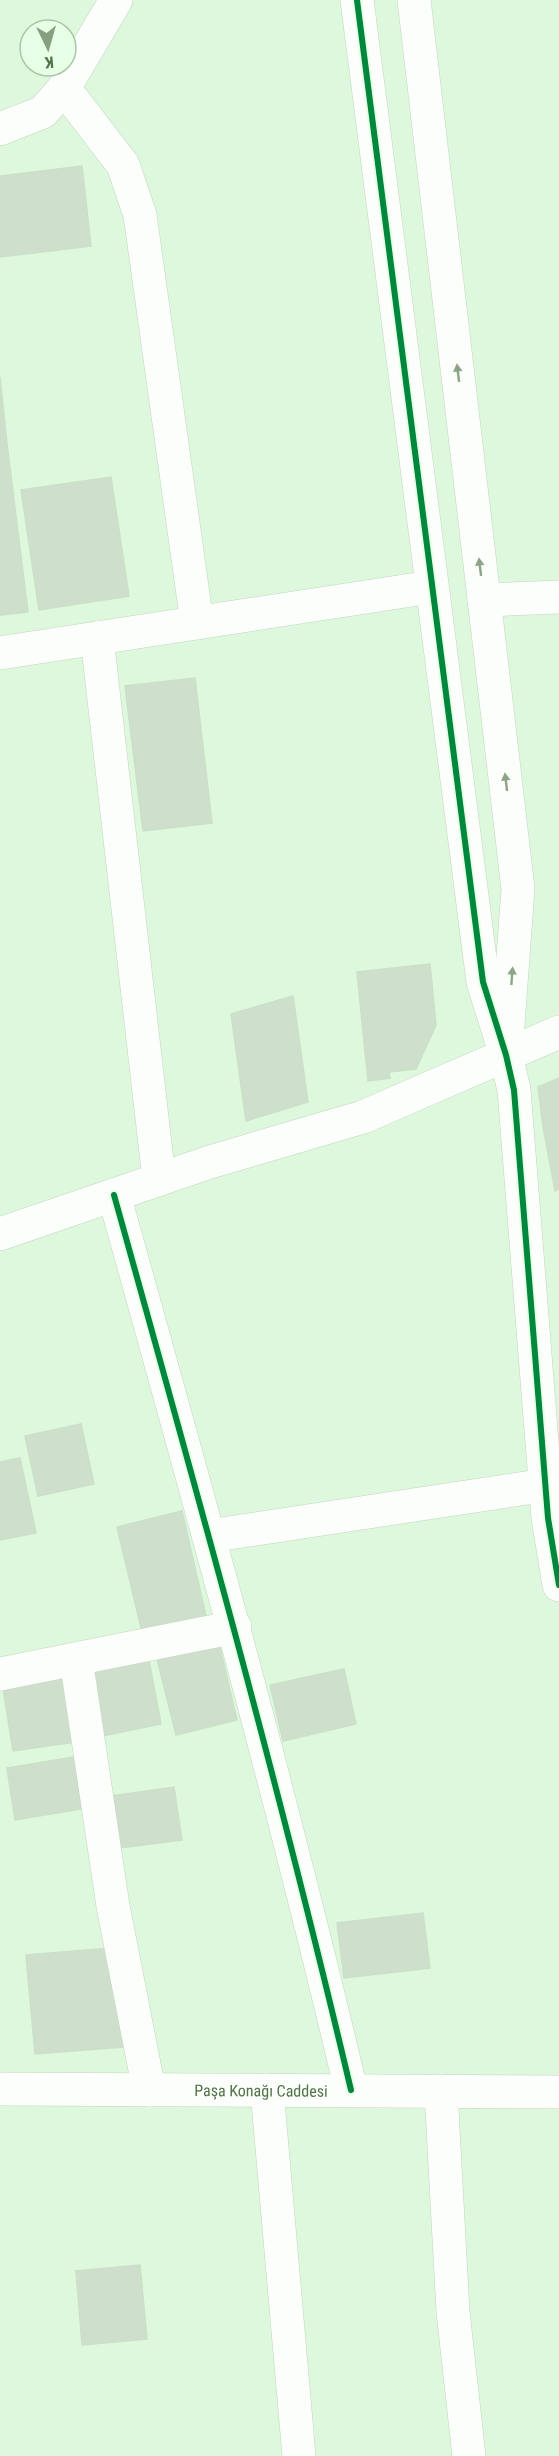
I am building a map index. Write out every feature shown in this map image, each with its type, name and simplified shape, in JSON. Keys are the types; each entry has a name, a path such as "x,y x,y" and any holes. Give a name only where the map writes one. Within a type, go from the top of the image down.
{"street":[{"path":"0,129 43,112 64,88 116,0"},
{"path":"357,0 483,982 506,1055 514,1090 546,1335 546,1485 554,1517 559,1585"},
{"path":"414,0 518,889 506,1055"},
{"path":"64,88 123,165 140,215 197,623"},
{"path":"0,653 431,587"},
{"path":"484,600 559,597"},
{"path":"97,638 159,1179"},
{"path":"0,1234 210,1162 363,1117 559,1032"},
{"path":"114,1195 235,1627 310,1917 351,2090"},
{"path":"209,1536 546,1485"},
{"path":"0,1674 235,1627"},
{"path":"76,1659 113,1906 149,2090"},
{"name":"Paşa Konağı Caddesi","path":"0,2089 559,2092"},
{"path":"267,2090 299,2456"},
{"path":"441,2091 453,2312 469,2456"}],"shaded area":[{"path":"0,0 559,0 559,2456 0,2456"}],"building":[{"path":"82,166 91,246 0,257 0,176"},
{"path":"0,377 7,444 0,444"},
{"path":"0,444 7,444 28,612 0,615"},
{"path":"111,477 129,596 39,610 21,490"},
{"path":"195,678 212,823 143,831 125,686"},
{"path":"430,964 436,1025 416,1069 389,1072 390,1078 368,1081 357,972"},
{"path":"293,996 308,1102 246,1121 231,1014"},
{"path":"559,1078 559,1189 555,1191 538,1087"},
{"path":"81,1424 94,1484 38,1496 25,1436"},
{"path":"20,1458 36,1533 0,1540 0,1462"},
{"path":"182,1511 206,1616 142,1632 117,1527"},
{"path":"219,1644 237,1720 176,1735 157,1659"},
{"path":"148,1655 161,1724 102,1736 89,1666"},
{"path":"344,1669 356,1724 283,1741 270,1685"},
{"path":"65,1678 75,1742 13,1751 3,1688"},
{"path":"73,1757 82,1809 15,1820 7,1768"},
{"path":"174,1787 182,1840 112,1849 105,1797"},
{"path":"423,1913 430,1968 344,1978 337,1923"},
{"path":"111,1948 123,2047 35,2054 26,1955"},
{"path":"140,2265 147,2339 82,2345 76,2271"}],"cycle path":[{"path":"357,0 483,982 506,1055 514,1090 548,1518 559,1585"},
{"path":"114,1195 267,1753 351,2090"}]}
